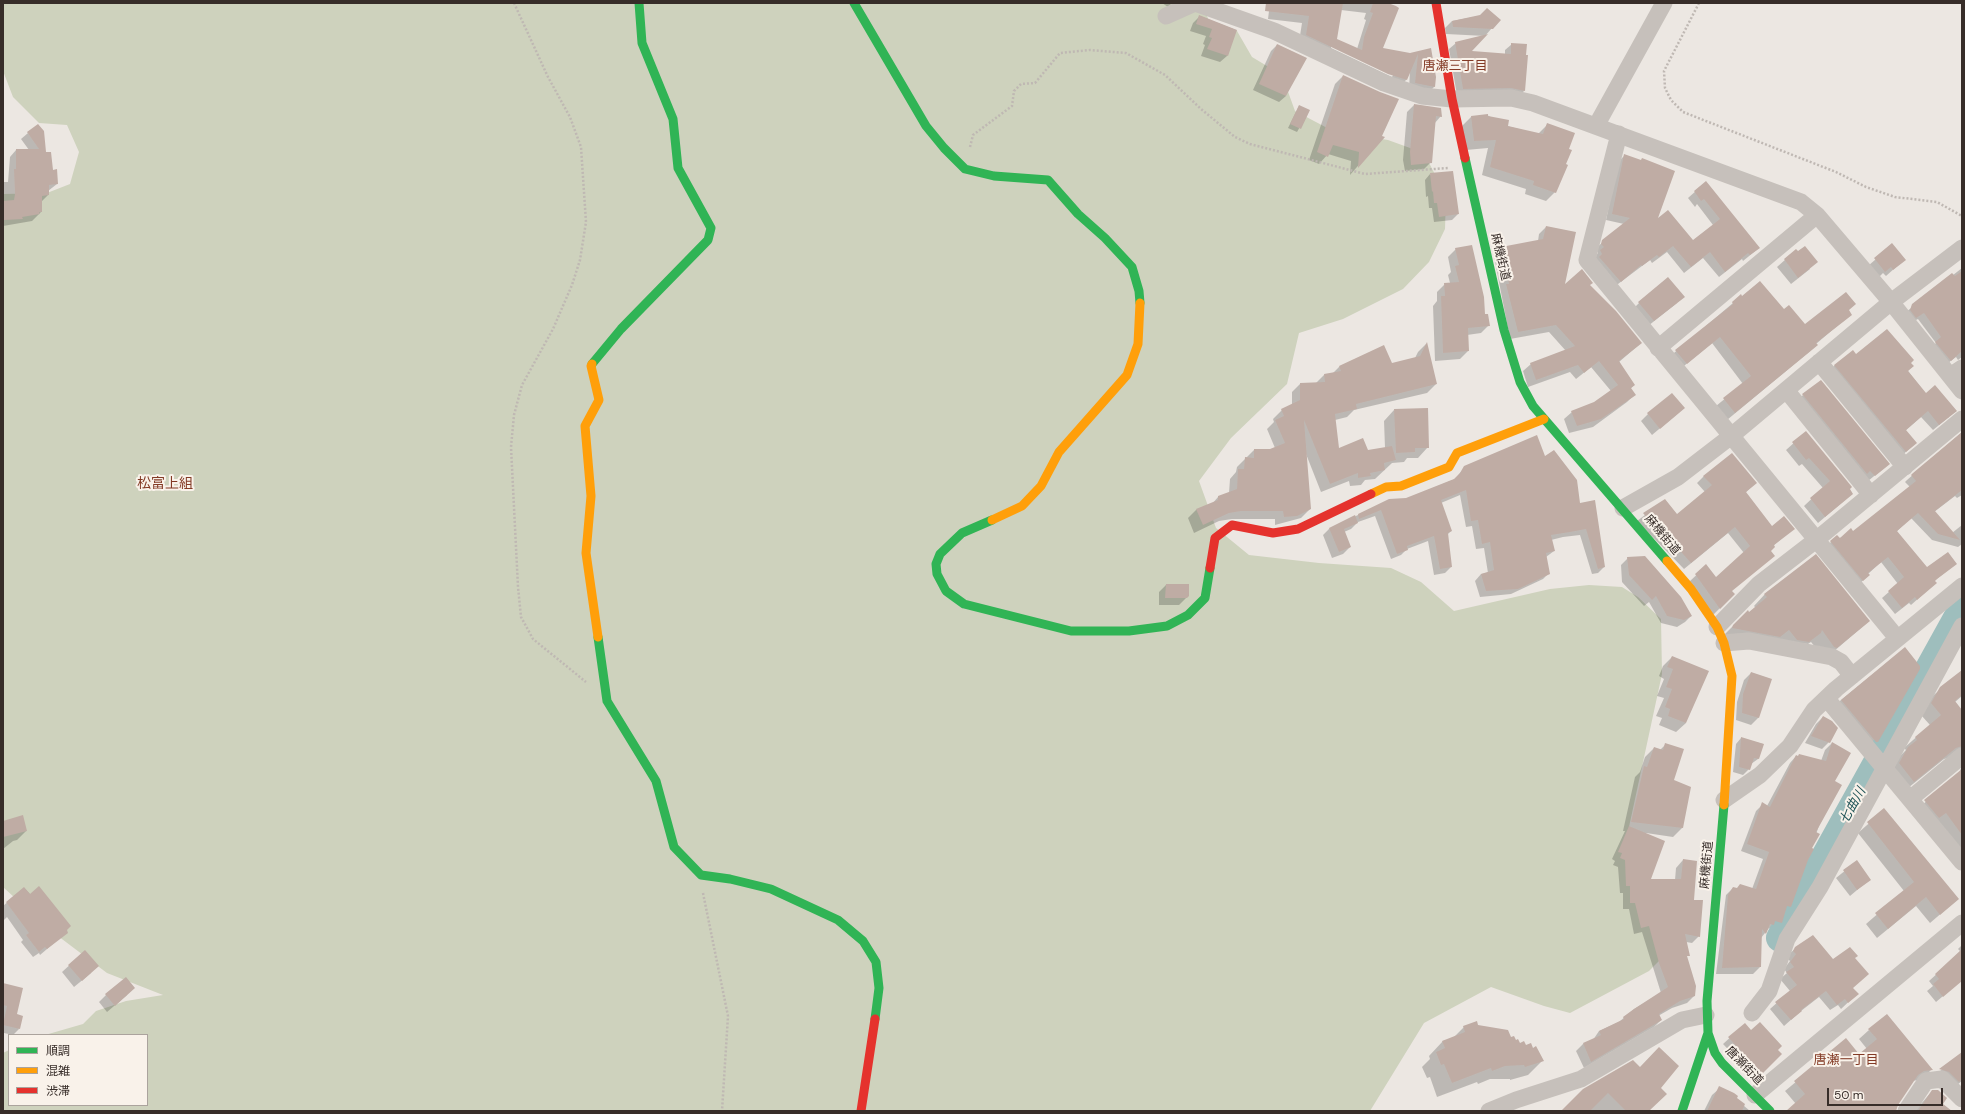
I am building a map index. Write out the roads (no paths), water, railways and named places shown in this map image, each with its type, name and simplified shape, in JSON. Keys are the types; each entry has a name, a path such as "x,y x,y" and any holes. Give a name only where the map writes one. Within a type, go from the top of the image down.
{"street":[{"path":"639,3 642,42 673,120 678,168 702,209 711,228 708,240 672,275 621,329 591,366 599,400 585,426 591,496 586,554 607,701 619,723 656,781 674,847 701,875 730,879 771,889 838,920 863,942 876,962 879,988 873,1040 861,1111"},
{"path":"854,3 926,126 965,169 994,176 1048,180 1078,214 1132,267 1139,291 1142,311 1138,344 1127,375 1059,452 1041,486 1022,506 962,533 940,554 936,564 937,574 946,591 964,604 1071,631 1129,631 1167,626 1188,616 1205,598 1215,538 1232,525 1273,533 1298,529 1386,487 1401,486 1449,467 1457,453 1544,419"},
{"path":"1166,16 1195,3 1274,31 1384,83 1422,96 1452,99 1511,98 1534,103 1801,202 1817,215 1891,302 1956,372 1962,391"},
{"name":"麻機街道","path":"1436,3 1452,99 1508,344 1520,382 1533,406 1623,508 1691,589 1717,627 1724,643 1732,676 1724,800 1706,1015 1708,1032 1682,1111"},
{"path":"1596,126 1664,3"},
{"path":"1618,134 1587,260 1730,437 1897,638"},
{"path":"1658,348 1817,215"},
{"path":"1623,508 1678,477 1730,437 1891,302 1962,248"},
{"path":"1819,362 1905,467"},
{"path":"1786,390 1871,495"},
{"path":"1717,627 1759,584 1816,540 1962,419"},
{"path":"1724,800 1760,775 1790,746 1814,710 1897,638 1962,586"},
{"path":"1752,1013 1769,991 1787,939 1820,887 1962,626"},
{"path":"1724,643 1749,641 1832,657 1841,662 1852,676"},
{"path":"1827,699 1962,862"},
{"path":"1910,799 1962,756"},
{"path":"1755,1095 1962,923"},
{"path":"1489,1111 1516,1100 1581,1079 1682,1020 1706,1015"},
{"name":"唐瀬街道","path":"1708,1032 1715,1053 1722,1063 1770,1111"},
{"path":"1906,1111 1926,1081 1942,1079 1962,1099"}],"waterway":[{"name":"七曲川","path":"1780,938 1962,609"}],"district":[{"name":"唐瀬三丁目","path":"1455,67"},
{"name":"松富上組","path":"165,484"},
{"name":"唐瀬一丁目","path":"1846,1061"}]}
